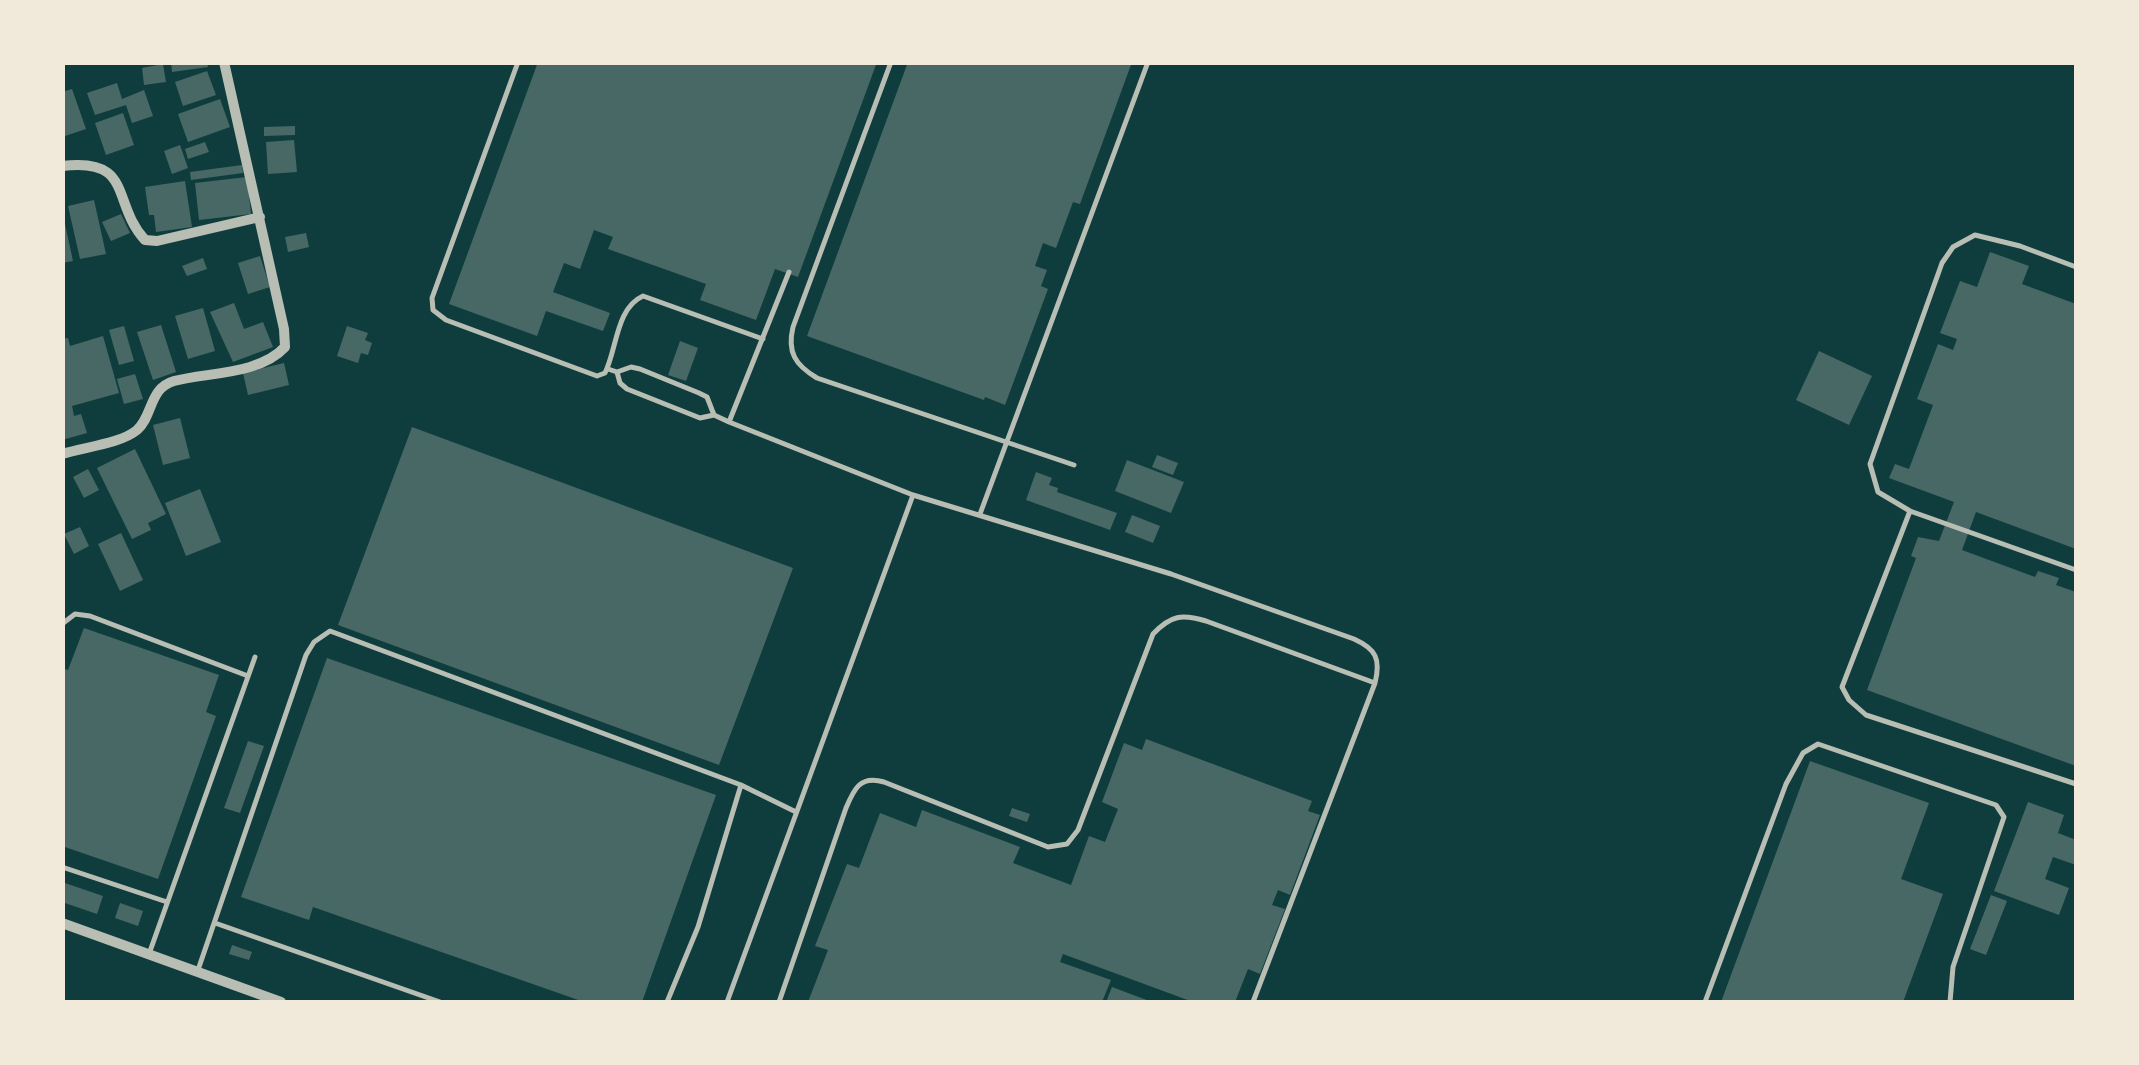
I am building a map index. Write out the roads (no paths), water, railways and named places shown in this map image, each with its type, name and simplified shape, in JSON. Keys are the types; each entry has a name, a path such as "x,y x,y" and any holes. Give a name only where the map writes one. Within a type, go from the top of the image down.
{"street":[{"path":"62,454 132,434 144,423 156,394 172,382 266,361 284,347 284,329 224,62"},
{"path":"62,166 88,163 108,173 145,240 157,241 260,217"},
{"path":"62,923 281,1002"}],"lane":[{"path":"518,62 432,298 433,310 446,320 597,376 608,369 630,306 643,296 763,339"},
{"path":"891,62 792,327 792,356 802,369 817,378 1074,464"},
{"path":"980,514 1148,62"},
{"path":"2076,267 2020,246 1975,235 1953,247 1942,263 1870,464 1878,492 1910,511 2076,570"},
{"path":"729,422 789,272"},
{"path":"608,369 640,369 700,392 714,415"},
{"path":"617,372 627,390 700,418 714,415 913,495 1171,574 1354,639 1376,652 1375,683 1254,1002"},
{"path":"727,1002 913,495"},
{"path":"1910,511 1842,687 1866,715 2076,784"},
{"path":"62,624 75,614 90,616 248,676"},
{"path":"779,1002 846,808 856,786 867,780 884,782 1048,847 1067,844 1078,830 1153,634 1172,617 1206,621 1375,683"},
{"path":"197,972 306,656 321,635 330,631 742,785 794,811"},
{"path":"149,954 255,657"},
{"path":"1706,1002 1786,784 1803,753 1818,744 1996,805 2004,816 1952,967 1950,1002"},
{"path":"667,1002 698,926 742,785"},
{"path":"62,868 167,902"},
{"path":"215,923 440,1002"}]}
